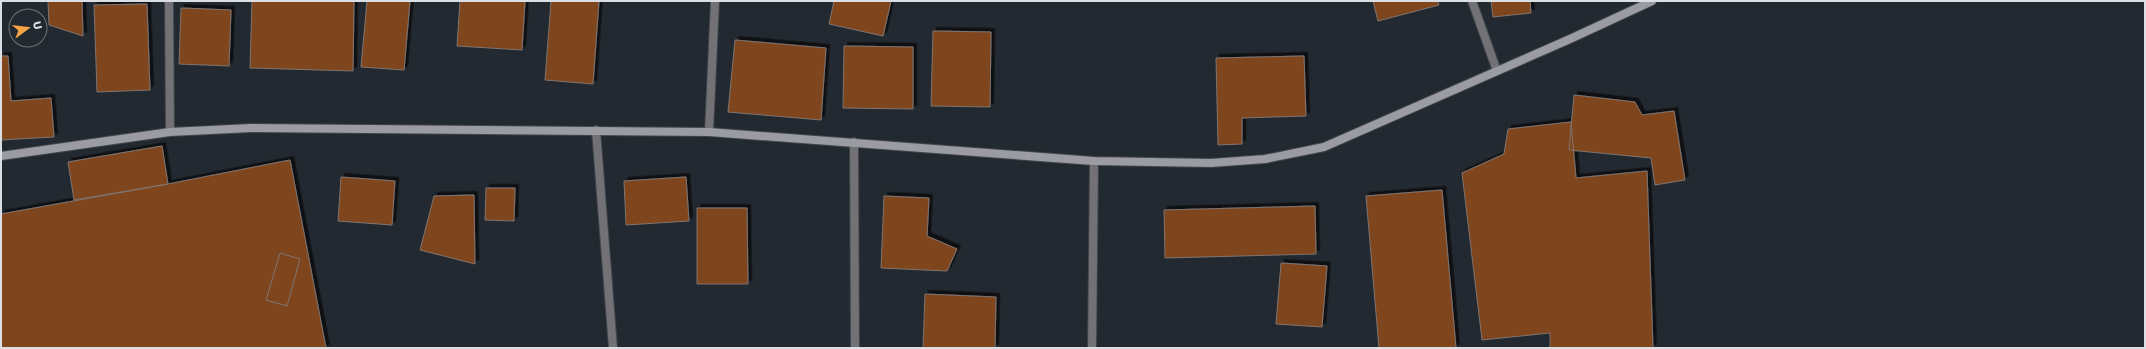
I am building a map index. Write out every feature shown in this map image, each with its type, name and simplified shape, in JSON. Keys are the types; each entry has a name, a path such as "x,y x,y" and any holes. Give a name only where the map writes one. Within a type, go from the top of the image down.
{"main road":[{"path":"1,156 170,132 251,128 708,132 1094,161 1211,163 1264,158 1324,146 1497,71 1652,1"}],"street":[{"path":"168,1 170,132"},
{"path":"708,132 715,1"},
{"path":"1472,1 1497,71"},
{"path":"596,130 613,348"},
{"path":"854,142 855,348"},
{"path":"1092,348 1094,161"}],"building":[{"path":"48,1 82,1 83,36 49,25"},
{"path":"252,1 354,1 353,71 250,68"},
{"path":"367,1 410,1 404,70 361,67"},
{"path":"460,1 525,1 522,50 457,46"},
{"path":"551,1 599,1 593,84 545,80"},
{"path":"834,1 891,1 883,36 829,24"},
{"path":"1373,1 1438,1 1439,5 1378,21"},
{"path":"1491,1 1530,1 1531,13 1493,17"},
{"path":"147,4 150,90 97,92 94,5"},
{"path":"181,8 231,10 229,66 179,64"},
{"path":"933,31 991,32 990,107 931,106"},
{"path":"735,40 826,48 821,120 728,112"},
{"path":"844,46 913,47 913,109 843,108"},
{"path":"1,56 8,56 11,101 51,98 54,137 1,140"},
{"path":"1304,56 1306,116 1242,118 1242,144 1218,145 1216,58"},
{"path":"1574,95 1635,102 1642,115 1674,111 1685,180 1655,185 1651,158 1569,150"},
{"path":"1571,122 1576,178 1647,171 1653,348 1550,348 1550,333 1482,340 1462,173 1504,154 1508,129"},
{"path":"162,146 168,184 74,200 68,162"},
{"path":"290,160 326,348 1,348 1,214"},
{"path":"341,177 395,181 392,225 338,221"},
{"path":"686,177 689,221 626,225 624,181"},
{"path":"486,188 515,188 514,221 485,220"},
{"path":"1442,190 1456,348 1379,348 1366,196"},
{"path":"474,195 475,264 420,250 434,196"},
{"path":"884,196 929,198 927,236 957,249 947,271 881,268"},
{"path":"1315,206 1316,254 1165,258 1164,210"},
{"path":"697,208 747,208 748,284 697,284"},
{"path":"280,253 300,259 287,306 266,300"},
{"path":"1281,263 1327,266 1322,327 1276,324"},
{"path":"925,294 996,297 995,348 923,348"}]}
